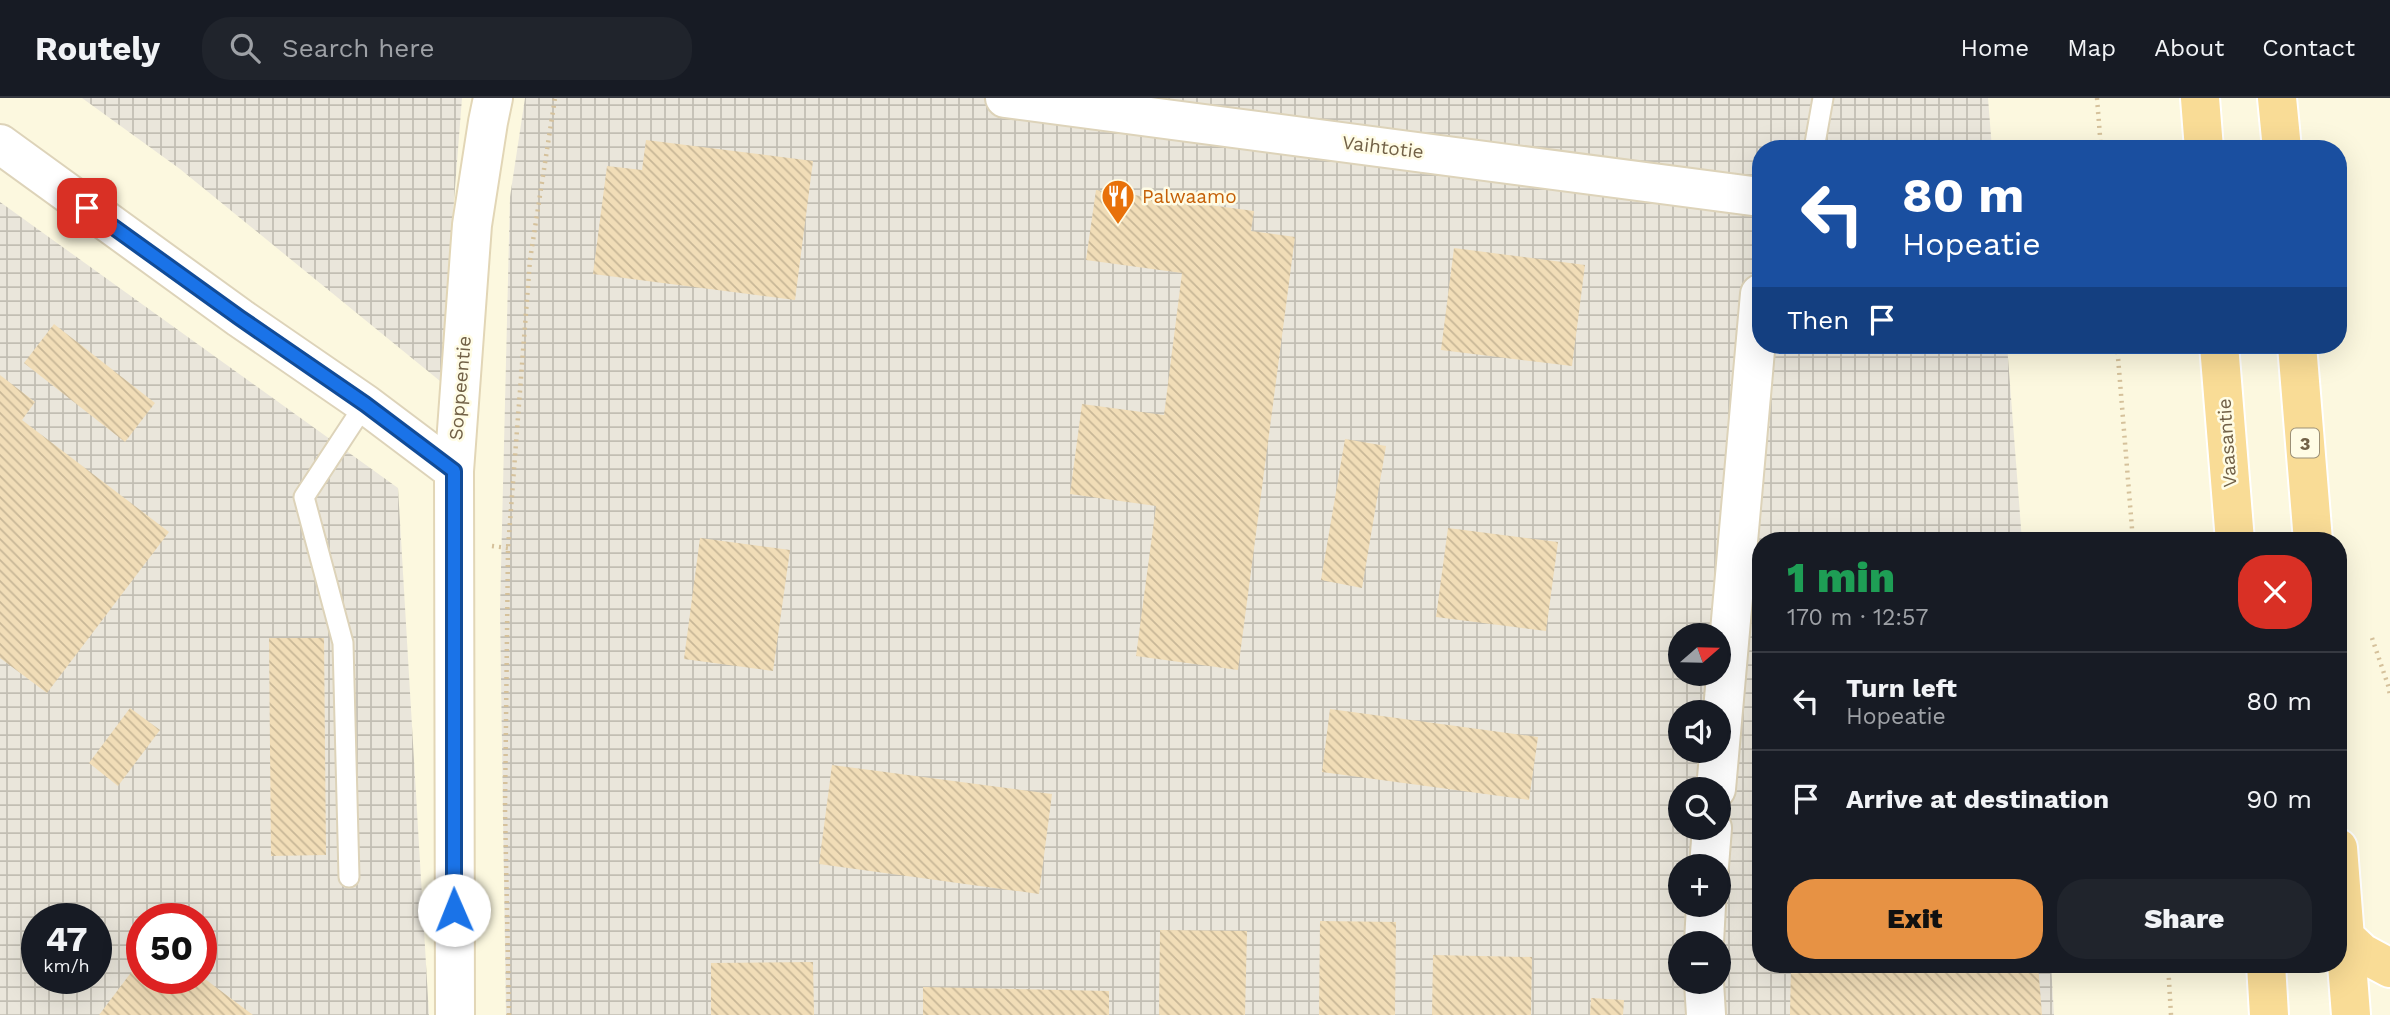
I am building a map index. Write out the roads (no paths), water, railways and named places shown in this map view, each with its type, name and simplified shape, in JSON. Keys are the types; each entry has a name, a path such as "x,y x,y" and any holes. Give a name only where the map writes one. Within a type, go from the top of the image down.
{"highway":[{"path":"2200,98 2203,140"},
{"path":"2277,98 2280,140"},
{"name":"Vaasantie","path":"2220,354 2234,532"},
{"name":"3","path":"2298,354 2312,532"},
{"path":"2347,939 2362,953 2390,968"},
{"path":"2347,963 2351,1015"},
{"path":"2267,973 2269,1015"}],"street":[{"name":"Soppeentie","path":"455,1015 454,471 472,225 493,98"},
{"name":"Vaihtotie","path":"1005,98 1752,196"},
{"path":"0,144 240,318 365,404 454,471"},
{"path":"1717,777 1755,354"},
{"path":"1705,994 1706,1015"}],"lane":[{"path":"1816,140 1823,98"},
{"path":"349,877 343,643 304,497 365,404"}],"place":[{"name":"Palwaamo","path":"1118,226"}]}
